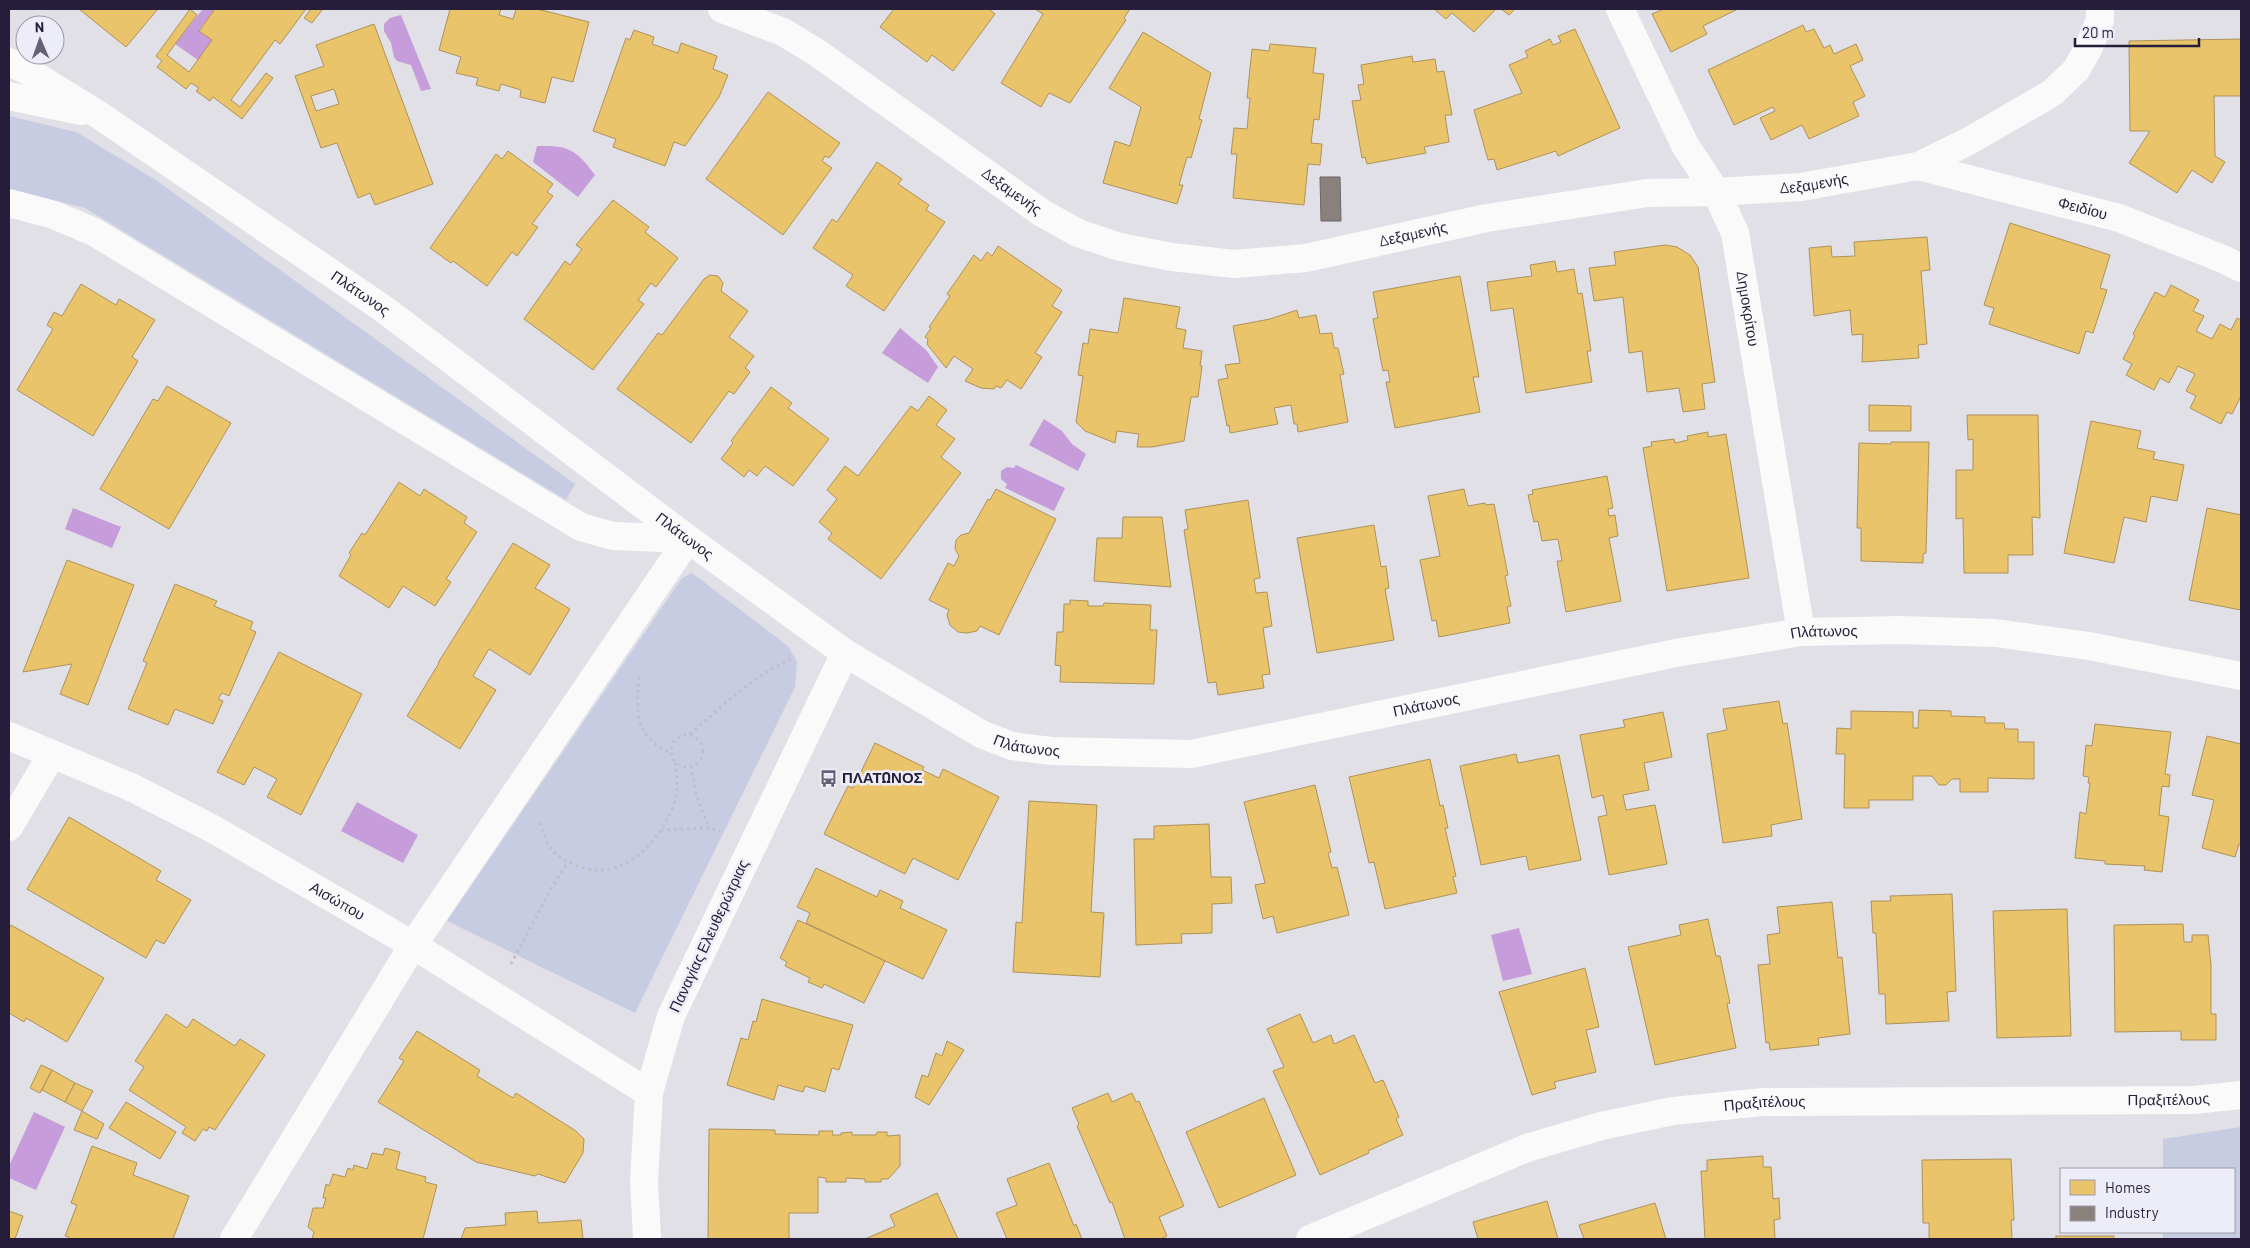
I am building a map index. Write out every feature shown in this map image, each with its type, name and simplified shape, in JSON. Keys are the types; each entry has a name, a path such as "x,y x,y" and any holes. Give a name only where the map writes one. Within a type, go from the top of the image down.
{"street":[{"name":"Δεξαμενής","path":"722,9 783,32 816,52 1049,217 1078,233 1120,247 1172,257 1234,264 1306,258 1496,216 1647,193 1716,192 1801,186 1918,166 1969,141 2052,93 2076,70 2089,47 2100,20 2100,9"},
{"name":"Δημοκρίτου","path":"1620,9 1685,145 1716,192 1735,233 1802,632"},
{"name":"Πλάτωνος","path":"9,62 26,70 99,115 386,310 688,539 838,647 981,734 1012,746 1051,751 1191,754 1676,653 1802,632 1900,630 1996,632 2090,646 2241,676"},
{"path":"9,96 99,115"},
{"name":"Φειδίου","path":"1918,166 2119,218 2223,259 2241,268"},
{"path":"9,203 54,215 94,232 581,527 613,536 688,539"},
{"path":"234,1239 413,944 688,539"},
{"name":"Παναγίας Ελευθερώτριας","path":"647,1239 644,1181 649,1093 671,1016 754,843 838,647"},
{"name":"Αισώπου","path":"9,736 133,788 213,829 413,944 649,1093"},
{"path":"9,827 52,754"},
{"name":"Πραξιτέλους","path":"1310,1239 1527,1148 1600,1126 1673,1111 1763,1102 2194,1100 2241,1095"}],"path":[{"path":"622,636 638,666 639,721 645,736 656,746 671,753"},
{"path":"528,774 546,844 561,859 588,871 605,870 628,863 646,848 661,830 674,803 677,781 675,762 671,753 672,743 680,736 690,734 741,690 780,664 838,647"},
{"path":"675,762 685,767 695,766 702,758 704,748 699,739 690,734"},
{"path":"690,766 696,797 708,828"},
{"path":"661,830 708,828 754,843"},
{"path":"494,996 552,886 568,862"}],"shaded area":[{"path":"203,9 215,9 199,30 212,40 198,60 175,44"},
{"path":"401,15 431,89 421,91 411,65 397,61 394,57 391,43 384,31 384,24 390,18"},
{"path":"9,116 76,132 156,180 575,484 566,500 85,208 9,189"},
{"path":"537,146 565,148 583,160 595,175 578,197 533,162"},
{"path":"900,328 926,350 938,367 928,383 882,353"},
{"path":"1044,419 1062,431 1072,444 1086,454 1078,471 1029,445"},
{"path":"1016,465 1065,488 1054,511 1005,488 1007,484 1001,479 1001,471 1007,467 1014,468"},
{"path":"73,508 121,527 112,548 65,529"},
{"path":"692,573 788,646 797,662 795,687 635,1013 447,921 682,578"},
{"path":"357,802 418,835 403,863 341,831"},
{"path":"1519,928 1532,974 1503,981 1491,935"},
{"path":"34,1112 65,1127 36,1190 9,1178 9,1166"},
{"path":"2241,1127 2241,1239 2163,1239 2163,1233 2235,1233 2235,1168 2163,1168 2163,1139"}],"building: Homes":[{"path":"79,9 158,9 126,47"},
{"path":"190,9 197,15 167,55 189,72 212,40 199,31 215,9 306,9 280,44 275,40 231,100 240,107 266,73 273,78 242,119 213,97 210,101 196,91 199,88 191,83 186,89 157,67 162,61 156,56"},
{"path":"311,9 323,9 312,23 304,18"},
{"path":"450,9 501,9 499,15 513,19 516,9 537,9 589,22 573,82 552,77 545,103 520,97 521,90 501,84 499,91 476,85 478,78 456,73 461,57 439,50"},
{"path":"894,9 989,9 995,14 953,71 932,55 927,62 880,27"},
{"path":"1035,9 1130,9 1124,18 1126,20 1070,103 1049,93 1041,107 1001,83 1043,14"},
{"path":"1434,9 1496,9 1474,32 1452,13 1446,19"},
{"path":"1501,9 1515,9 1509,15"},
{"path":"1664,9 1738,9 1703,26 1707,34 1671,52 1652,14"},
{"path":"374,24 433,184 375,205 370,193 358,198 337,143 321,148 295,76 324,66 316,45","holes":["334,89 339,104 316,111 311,96"]},
{"path":"1803,25 1806,32 1814,29 1824,48 1830,45 1834,54 1856,44 1863,60 1850,66 1865,96 1853,102 1859,116 1809,139 1802,125 1771,140 1760,118 1775,111 1773,107 1734,125 1708,70"},
{"path":"1575,29 1620,128 1558,156 1556,151 1497,170 1494,159 1488,160 1474,110 1522,93 1509,65 1528,57 1525,51 1550,39 1553,45 1561,42 1558,36"},
{"path":"634,30 654,37 652,44 678,53 681,43 717,56 713,69 728,75 719,97 685,146 674,142 665,166 613,147 616,139 593,131 626,38 630,40"},
{"path":"1143,32 1211,73 1199,119 1202,120 1191,158 1187,157 1179,185 1183,185 1177,204 1103,183 1115,141 1130,146 1141,107 1109,88"},
{"path":"2241,39 2241,96 2214,96 2215,156 2225,162 2212,183 2192,170 2177,193 2129,163 2150,131 2130,131 2129,41"},
{"path":"1270,44 1316,48 1313,73 1324,74 1319,120 1314,119 1311,143 1322,144 1320,165 1308,164 1304,205 1233,198 1237,154 1231,154 1234,128 1247,129 1250,98 1247,98 1252,49 1269,51"},
{"path":"1412,56 1413,62 1435,59 1437,72 1444,71 1452,115 1445,115 1449,142 1424,147 1426,153 1367,164 1365,157 1362,158 1352,101 1361,100 1358,85 1364,84 1361,65"},
{"path":"768,92 840,143 829,158 825,156 822,161 832,168 783,235 706,179"},
{"path":"508,151 553,184 547,192 553,196 532,224 538,227 517,256 512,252 487,286 453,261 451,263 430,248 496,154 502,159"},
{"path":"877,162 902,179 898,184 929,205 926,210 945,222 884,311 846,286 853,275 813,248 832,219 837,222"},
{"path":"613,200 649,227 645,232 678,258 656,287 651,283 638,300 644,304 593,370 524,319 565,261 570,265 582,249 576,245"},
{"path":"2010,223 2110,255 2100,288 2107,290 2093,333 2086,331 2079,354 1989,324 1994,308 1984,305"},
{"path":"1927,237 1930,270 1921,271 1927,344 1918,345 1919,358 1862,362 1863,334 1852,335 1850,310 1814,316 1809,248 1831,246 1832,257 1855,256 1854,242"},
{"path":"1665,245 1677,247 1690,255 1698,267 1715,382 1702,384 1705,409 1683,412 1679,388 1647,392 1642,351 1629,353 1623,297 1594,301 1589,268 1616,265 1614,252"},
{"path":"998,246 1062,290 1052,306 1062,312 1035,353 1042,357 1021,389 1007,380 1001,388 996,386 994,389 981,388 965,381 973,369 954,356 946,368 927,344 928,339 925,337 931,328 929,327 950,296 947,294 974,255 981,261 987,252 992,256"},
{"path":"1555,261 1557,272 1574,269 1578,294 1582,293 1591,351 1587,351 1592,382 1526,393 1513,308 1491,311 1487,282 1532,276 1530,265"},
{"path":"710,275 718,276 723,283 721,291 748,311 729,337 754,356 745,368 750,372 734,394 729,391 691,443 617,389 658,333 662,335 704,279"},
{"path":"1460,276 1479,377 1473,377 1480,412 1395,428 1386,382 1390,382 1388,370 1383,371 1373,319 1378,318 1373,292"},
{"path":"81,284 116,305 119,299 155,320 132,357 138,361 93,436 17,390 53,329 47,325 54,312 62,316"},
{"path":"2171,285 2199,300 2193,311 2204,316 2196,331 2212,339 2220,324 2231,330 2237,318 2241,320 2241,396 2232,414 2227,412 2221,424 2190,408 2196,396 2186,391 2195,374 2178,366 2169,383 2160,378 2154,390 2126,375 2132,364 2123,359 2135,336 2133,334 2155,292 2165,297"},
{"path":"1124,298 1180,307 1176,328 1186,330 1183,348 1202,351 1198,397 1191,397 1184,441 1152,447 1137,447 1139,434 1117,431 1115,443 1085,431 1076,422 1083,376 1078,375 1083,343 1088,344 1090,329 1118,333"},
{"path":"1297,310 1299,318 1316,315 1320,334 1332,333 1334,348 1338,348 1344,374 1340,375 1348,422 1298,432 1297,424 1294,424 1291,405 1274,408 1278,424 1230,433 1218,380 1228,378 1225,365 1240,363 1233,326 1270,319"},
{"path":"167,386 231,423 169,529 100,489 153,399 158,401"},
{"path":"771,387 792,403 788,408 829,439 793,486 765,466 757,476 749,470 744,477 721,459 733,443 731,441"},
{"path":"929,396 947,410 936,425 955,439 941,457 961,473 881,579 828,539 832,533 819,522 837,499 827,490 845,466 858,476 911,406 918,411"},
{"path":"1869,405 1911,406 1911,431 1869,431"},
{"path":"1967,415 2038,415 2040,518 2032,517 2033,555 2008,555 2008,573 1964,573 1963,518 1956,519 1956,470 1973,470 1973,439 1968,440"},
{"path":"2091,421 2141,431 2137,448 2155,452 2153,459 2184,465 2177,501 2151,496 2146,522 2124,517 2114,563 2064,553"},
{"path":"1708,432 1708,437 1726,434 1749,578 1667,591 1643,448 1652,446 1651,442 1674,439 1675,443 1688,440 1687,436"},
{"path":"1891,442 1929,442 1926,553 1923,554 1923,563 1861,561 1861,528 1857,528 1859,443 1891,444"},
{"path":"1607,476 1613,508 1608,509 1609,516 1615,515 1618,536 1609,538 1621,601 1566,612 1557,561 1562,561 1558,539 1542,541 1538,521 1534,522 1528,495 1533,494 1532,490"},
{"path":"399,482 420,496 424,489 467,517 464,523 477,532 446,579 451,582 435,606 403,586 389,608 339,576 351,555 349,553 362,533 365,535"},
{"path":"996,489 1056,519 999,635 980,626 977,631 958,632 950,625 947,615 949,610 929,600 948,563 954,566 959,556 955,549 956,540 961,535 969,533 988,499 990,500"},
{"path":"1464,489 1468,506 1485,503 1486,505 1494,504 1508,575 1505,576 1511,606 1507,607 1510,623 1439,637 1436,620 1432,621 1420,560 1440,556 1428,496"},
{"path":"1248,500 1260,578 1254,579 1256,593 1267,592 1272,626 1263,628 1270,674 1262,675 1264,688 1218,695 1216,682 1208,683 1184,530 1188,529 1185,510"},
{"path":"2207,508 2241,515 2241,610 2189,600"},
{"path":"1123,517 1162,517 1171,587 1094,581 1097,538 1122,538"},
{"path":"1374,525 1381,567 1386,566 1389,588 1385,589 1394,640 1317,653 1297,538"},
{"path":"513,543 550,565 535,588 570,609 530,675 489,649 473,676 496,690 460,749 407,716"},
{"path":"67,560 134,585 88,705 60,694 72,664 23,672"},
{"path":"175,584 217,601 214,606 253,622 250,629 256,632 229,696 222,693 218,699 223,701 213,724 175,709 168,725 128,709 147,663 143,661"},
{"path":"1070,600 1088,601 1088,606 1103,606 1104,603 1151,605 1150,630 1157,630 1154,684 1060,682 1061,666 1055,665 1057,632 1063,632 1064,604 1070,604"},
{"path":"279,652 362,694 301,815 267,797 277,779 254,767 244,785 217,772"},
{"path":"1779,701 1783,724 1787,723 1802,819 1771,825 1772,836 1723,843 1707,734 1727,730 1723,709"},
{"path":"1919,710 1951,711 1951,716 1985,717 1985,723 2004,723 2005,729 2018,729 2018,742 2034,742 2034,779 1988,778 1988,792 1960,792 1960,779 1952,779 1946,785 1939,785 1932,776 1913,776 1913,800 1869,800 1869,808 1844,808 1845,754 1836,754 1837,728 1851,729 1851,711 1913,712 1913,728 1918,728"},
{"path":"1663,712 1672,757 1644,763 1649,790 1623,795 1626,810 1655,805 1667,864 1609,875 1598,817 1607,815 1603,795 1592,798 1580,735 1625,727 1623,720"},
{"path":"2095,724 2171,732 2165,774 2170,775 2169,787 2162,786 2159,815 2169,817 2162,872 2144,870 2145,866 2105,864 2105,861 2075,858 2080,812 2086,814 2090,783 2088,783 2089,777 2083,776 2086,745 2092,746"},
{"path":"2207,736 2241,744 2241,844 2239,844 2235,857 2202,848 2214,800 2192,795"},
{"path":"875,743 924,767 922,770 939,778 943,769 999,797 958,880 913,858 905,874 824,834 848,786 853,788"},
{"path":"1516,754 1518,763 1559,755 1581,860 1529,870 1526,856 1481,865 1460,766"},
{"path":"1430,759 1440,806 1443,805 1448,828 1445,828 1456,876 1453,877 1457,893 1385,909 1374,862 1369,863 1349,777"},
{"path":"1315,785 1331,852 1328,853 1332,868 1337,867 1349,915 1277,933 1273,916 1263,919 1255,885 1265,883 1244,802"},
{"path":"1029,801 1097,805 1091,912 1104,913 1100,977 1013,972 1016,922 1022,923"},
{"path":"69,817 161,871 156,880 191,900 164,944 156,940 146,958 27,889"},
{"path":"1209,824 1211,877 1231,877 1232,903 1212,904 1212,933 1181,934 1182,943 1136,945 1134,839 1154,839 1154,826"},
{"path":"816,868 877,897 880,890 903,901 900,908 947,930 923,979 806,923 810,913 797,907"},
{"path":"1952,894 1956,991 1947,992 1949,1021 1886,1024 1885,994 1879,994 1876,933 1873,933 1871,901 1891,901 1890,896"},
{"path":"1832,902 1838,958 1842,957 1850,1034 1818,1038 1819,1045 1770,1050 1769,1042 1766,1043 1758,965 1770,964 1767,935 1780,933 1777,907"},
{"path":"2067,909 2071,1036 1997,1038 1993,911"},
{"path":"1708,919 1716,956 1720,956 1730,1003 1727,1004 1736,1048 1655,1065 1628,947 1681,935 1679,925"},
{"path":"798,920 885,961 864,1003 824,984 822,988 808,982 810,978 785,966 787,962 780,958"},
{"path":"2183,924 2184,942 2192,942 2192,935 2208,935 2211,965 2211,1014 2216,1014 2216,1040 2181,1040 2181,1031 2115,1032 2114,925"},
{"path":"11,925 104,978 67,1042 26,1018 24,1022 9,1013 9,929"},
{"path":"1585,968 1599,1027 1586,1030 1596,1072 1554,1082 1556,1088 1532,1095 1499,992"},
{"path":"762,999 853,1025 839,1070 832,1068 825,1092 805,1086 803,1092 778,1085 774,1100 727,1085 741,1038 748,1040 753,1021 756,1022"},
{"path":"166,1014 187,1028 193,1019 235,1046 240,1039 265,1055 215,1130 209,1127 207,1131 203,1129 195,1141 182,1133 186,1127 129,1090 144,1067 135,1061"},
{"path":"1300,1014 1313,1043 1331,1035 1334,1044 1354,1035 1375,1083 1383,1080 1399,1117 1396,1119 1403,1135 1320,1175 1273,1071 1284,1067 1267,1029"},
{"path":"417,1031 480,1070 477,1076 513,1098 516,1093 576,1131 584,1139 583,1153 565,1183 538,1174 535,1176 476,1162 378,1102 404,1061 399,1058"},
{"path":"947,1041 964,1050 929,1105 915,1097 922,1075 928,1077 936,1053 942,1056"},
{"path":"41,1065 52,1070 40,1093 30,1088"},
{"path":"52,1070 75,1083 65,1102 42,1090"},
{"path":"75,1083 93,1091 82,1111 65,1102"},
{"path":"1108,1093 1112,1102 1132,1093 1136,1102 1139,1101 1184,1206 1159,1217 1167,1236 1161,1239 1125,1239 1112,1202 1110,1203 1077,1126 1079,1124 1072,1108"},
{"path":"1264,1098 1296,1175 1219,1208 1186,1132"},
{"path":"126,1102 176,1132 160,1159 109,1128"},
{"path":"82,1111 104,1124 97,1139 74,1130"},
{"path":"709,1129 775,1130 775,1134 819,1135 819,1131 833,1131 832,1135 852,1132 852,1135 876,1135 877,1132 887,1132 887,1136 900,1135 900,1166 888,1179 881,1179 881,1182 865,1182 865,1179 846,1178 846,1182 826,1182 826,1178 818,1177 818,1213 789,1213 789,1239 708,1239"},
{"path":"92,1146 137,1163 133,1175 189,1196 173,1239 68,1239 69,1237 65,1236 77,1205 71,1203"},
{"path":"385,1148 400,1152 396,1169 426,1177 425,1182 437,1185 423,1239 312,1239 314,1232 308,1227 313,1208 323,1208 326,1198 323,1198 326,1184 329,1186 333,1174 345,1177 348,1168 353,1170 354,1165 367,1169 372,1153 383,1155"},
{"path":"1763,1156 1763,1167 1771,1167 1773,1199 1779,1198 1780,1219 1774,1220 1775,1239 1705,1239 1701,1171 1707,1171 1707,1160"},
{"path":"2011,1159 2014,1220 2011,1220 2012,1239 1929,1239 1929,1223 1923,1223 1922,1160"},
{"path":"1049,1163 1074,1226 1076,1224 1082,1239 1007,1239 996,1213 1017,1205 1007,1179"},
{"path":"937,1193 958,1239 865,1239 895,1226 890,1215"},
{"path":"1547,1201 1558,1239 1478,1239 1473,1222"},
{"path":"1655,1203 1666,1239 1584,1239 1579,1225"},
{"path":"9,1211 23,1216 15,1239 9,1239"},
{"path":"537,1211 538,1223 581,1220 583,1239 461,1239 465,1228 506,1225 505,1213"},
{"path":"2056,1236 2114,1236 2114,1239 2056,1239"}],"building: Industry":[{"path":"1320,177 1340,177 1341,221 1321,221"}],"place":[{"name":"ΠΛΑΤΩΝΟΣ","path":"828,778"}]}
